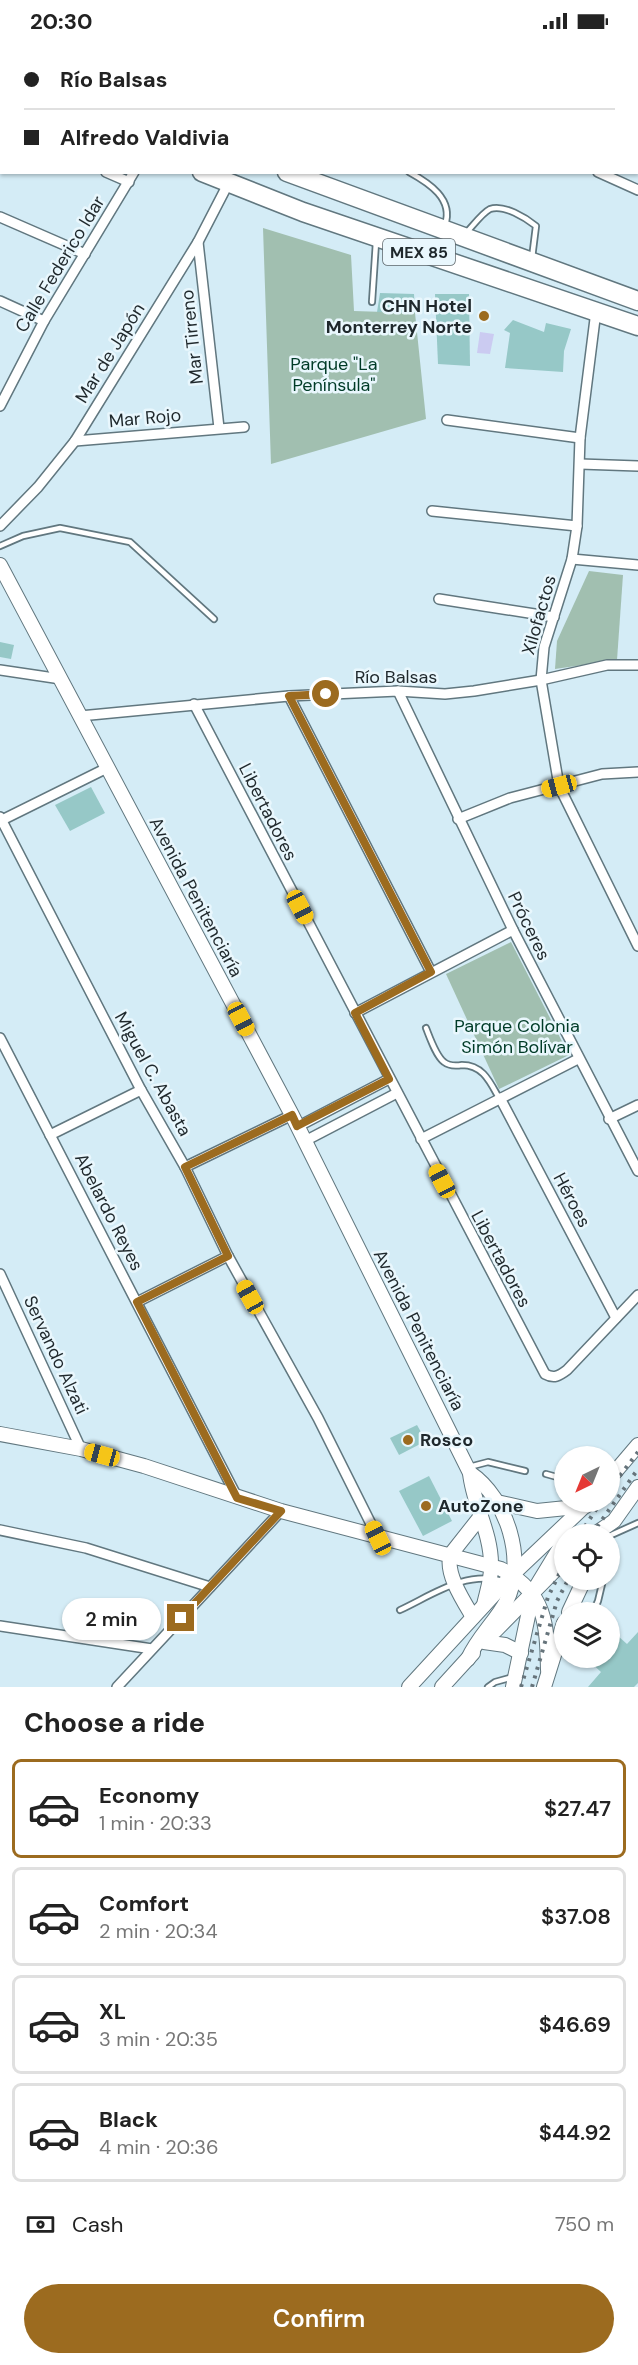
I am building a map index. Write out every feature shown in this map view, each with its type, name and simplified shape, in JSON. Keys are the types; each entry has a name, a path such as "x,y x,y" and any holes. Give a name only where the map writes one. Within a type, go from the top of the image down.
{"highway":[{"name":"MEX 85","path":"206,174 376,238 638,326"},
{"name":"MEX 85","path":"292,174 638,302"}],"street":[{"path":"111,174 129,182"},
{"name":"Calle Federico Idar","path":"0,406 4,387 133,174"},
{"path":"602,174 638,190"},
{"name":"Mar de Japón","path":"0,526 38,488 75,441 198,242 228,184"},
{"path":"0,217 85,254"},
{"name":"Mar Tirreno","path":"198,242 219,428"},
{"path":"0,301 44,321"},
{"name":"Xilofactos","path":"596,310 580,438 577,526 572,559 544,646 541,680 559,786 638,946"},
{"path":"447,420 580,438"},
{"name":"Mar Rojo","path":"75,441 244,427"},
{"path":"580,464 638,466"},
{"path":"432,511 577,526"},
{"path":"572,559 638,566"},
{"name":"Avenida Penitenciaría","path":"0,565 295,1121 469,1470 489,1544 491,1571 484,1605"},
{"path":"439,599 554,617"},
{"name":"Río Balsas","path":"80,716 289,696 398,692 445,694 541,680 607,666 638,664"},
{"path":"0,670 61,679"},
{"name":"Próceres","path":"398,692 513,930 609,1119 638,1171"},
{"path":"289,696 431,972"},
{"name":"Libertadores","path":"194,704 544,1374 551,1378 561,1375 616,1318"},
{"path":"1,819 107,768"},
{"path":"458,819 510,798 602,774 638,772"},
{"name":"Miguel C. Abasta","path":"1,819 141,1090 185,1167 228,1256 318,1418 378,1538"},
{"path":"355,1013 513,930"},
{"name":"Abelardo Reyes","path":"0,1038 237,1498"},
{"path":"421,1139 578,1059"},
{"path":"185,1167 389,1079"},
{"path":"50,1135 141,1090"},
{"path":"305,1141 397,1093"},
{"name":"Héroes","path":"500,1098 616,1318"},
{"path":"609,1119 638,1105"},
{"path":"137,1302 228,1256"},
{"name":"Servando Alzati","path":"0,1274 81,1449"},
{"path":"616,1318 638,1295"},
{"path":"0,1434 81,1449 144,1466 281,1511 378,1538 451,1554 509,1578 533,1592 548,1637 548,1670"},
{"path":"620,1466 638,1445"},
{"name":"Avenida Penitenciaría","path":"468,1659 473,1648 504,1604 512,1585 509,1578 514,1553 512,1538 497,1502 469,1470"},
{"path":"613,1524 638,1487"},
{"path":"497,1502 537,1511 554,1509"},
{"path":"117,1687 281,1511"},
{"path":"408,1687 509,1578 579,1512"},
{"path":"473,1617 450,1566 451,1554 481,1516"},
{"path":"610,1524 614,1521"},
{"path":"0,1530 86,1548 210,1587"},
{"path":"515,1681 533,1592 554,1557"},
{"path":"442,1687 554,1571"},
{"path":"0,1626 152,1649"},
{"path":"484,1642 498,1643 521,1653"},
{"path":"544,1687 554,1656"}],"lane":[{"path":"412,174 428,183 442,199 448,213 442,230"},
{"path":"462,237 489,210 500,208 526,218 536,226 532,263"},
{"path":"372,302 376,238"},
{"path":"0,546 23,537 60,528 130,542 214,619"},
{"path":"426,1028 442,1061 452,1066 470,1065 484,1072 500,1098"},
{"path":"469,1470 488,1462 500,1463 525,1471"},
{"path":"546,1474 554,1476"},
{"path":"620,1530 638,1523"},
{"path":"400,1610 456,1583 491,1571"},
{"path":"488,1687 495,1682 515,1681"}],"green space":[{"name":"Parque \"La Península\"","path":"263,228 351,255 354,311 415,313 426,419 271,464"},
{"path":"589,571 623,575 617,660 555,669 557,641"},
{"name":"Parque Colonia Simón Bolívar","path":"511,942 569,1055 499,1089 446,974"}],"water":[{"path":"480,332 494,334 490,354 477,353"}],"building":[{"path":"380,293 414,294 415,313 377,312"},
{"path":"435,294 469,294 470,366 438,364"},
{"path":"513,320 544,332 546,323 571,329 564,351 563,372 505,368 510,333 504,330"},
{"path":"0,642 14,645 11,659 0,657"},
{"path":"91,787 105,813 70,831 55,805"},
{"name":"Rosco","path":"417,1425 426,1441 399,1455 390,1438"},
{"name":"AutoZone","path":"429,1476 452,1521 423,1536 399,1491"},
{"path":"638,1632 638,1683 634,1687 588,1687 601,1672 597,1668 620,1668 620,1638 627,1644"}],"railway":[{"path":"620,1476 638,1452"},
{"path":"599,1524 638,1469"},
{"path":"587,1524 594,1512"},
{"path":"521,1687 548,1597 554,1585"},
{"path":"532,1687 557,1601 563,1590"}],"place":[{"name":"CHN Hotel Monterrey Norte","path":"484,316"},
{"name":"Rosco","path":"408,1440"},
{"name":"AutoZone","path":"426,1506"}],"route":[{"path":"181,1618 281,1511 237,1498 137,1302 228,1256 185,1167 292,1115 297,1126 389,1079 355,1013 431,972 289,696 326,694"}]}
